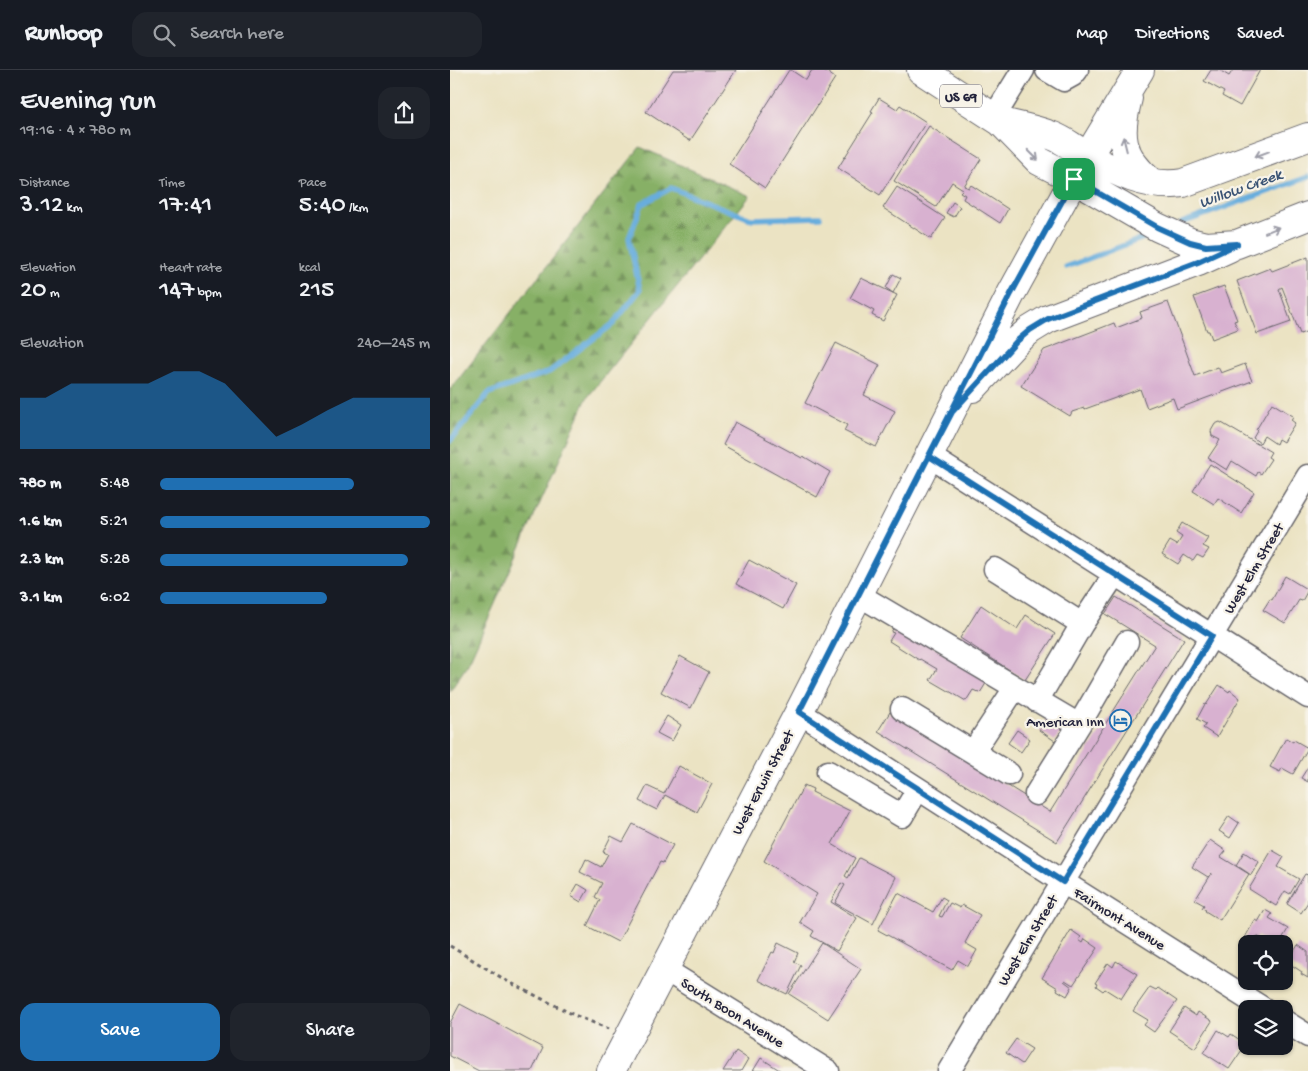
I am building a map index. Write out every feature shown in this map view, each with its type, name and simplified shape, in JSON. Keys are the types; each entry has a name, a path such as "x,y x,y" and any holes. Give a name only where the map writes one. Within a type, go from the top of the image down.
{"main road":[{"name":"US 69","path":"921,70 997,119 1039,161 1157,227 1190,242 1206,246 1237,244 1308,216"},
{"name":"West Erwin Street","path":"611,1071 799,712 1011,294 1087,156 1136,76"},
{"path":"1136,76 1123,117 1122,131 1124,143 1133,165 1152,183"},
{"name":"US 69","path":"997,119 1054,136 1087,156 1119,172 1152,183 1166,185 1183,183 1308,137"},
{"path":"952,412 1017,341 1048,319 1198,262 1237,244"}],"street":[{"path":"997,119 1023,70"},
{"path":"1047,70 1064,80 1073,75 1077,70"},
{"path":"929,456 1308,697"},
{"name":"West Elm Street","path":"948,1071 1308,476"},
{"path":"995,569 1082,624"},
{"path":"1037,701 1082,624 1116,574"},
{"path":"859,595 1079,725"},
{"path":"1036,794 1127,642"},
{"path":"973,752 1015,688"},
{"path":"902,709 1009,774"},
{"name":"Fairmont Avenue","path":"799,712 1250,1000"},
{"path":"828,772 902,816 918,789"},
{"name":"South Boon Avenue","path":"664,969 828,1071"},
{"path":"1293,1027 1308,1036"}],"path":[{"path":"450,946 506,981 574,1015 628,1037"}],"green space":[{"path":"640,147 750,196 587,398 468,664 450,691 450,390"}],"building":[{"path":"673,70 736,70 690,141 646,112"},
{"path":"789,70 806,80 812,70 824,70 835,78 765,188 729,164"},
{"path":"1211,70 1219,70 1229,76 1233,70 1260,70 1240,106 1222,96 1224,92 1204,81"},
{"path":"879,98 897,109 900,105 926,122 880,195 838,168 873,112 871,111"},
{"path":"929,126 981,159 964,186 969,188 971,185 1008,209 1000,223 963,199 965,195 960,192 963,189 952,182 936,207 894,181"},
{"path":"897,187 945,218 931,239 883,208"},
{"path":"953,202 960,207 954,217 946,213"},
{"path":"1308,257 1308,331 1300,334 1282,287 1279,289 1291,322 1257,334 1237,281 1270,268 1272,271"},
{"path":"893,274 901,278 893,293 886,288"},
{"path":"861,278 897,295 883,321 872,315 874,311 850,298"},
{"path":"1224,286 1237,320 1234,321 1238,329 1212,339 1194,297"},
{"path":"1168,302 1195,376 1218,367 1221,373 1245,364 1252,381 1177,409 1173,398 1147,408 1140,389 1072,412 1070,416 1021,386 1044,350 1114,323 1116,328 1142,318 1140,312"},
{"path":"836,343 880,365 864,395 895,411 876,447 844,431 847,425 805,403"},
{"path":"1272,403 1293,416 1291,420 1295,423 1283,442 1278,439 1276,444 1264,436 1260,443 1253,438"},
{"path":"735,422 802,458 803,456 830,472 817,497 723,445"},
{"path":"1220,422 1271,452 1268,457 1271,459 1261,474 1258,472 1256,476 1232,461 1227,470 1208,458 1220,440 1212,436 1211,431 1215,424"},
{"path":"1210,464 1254,492 1241,513 1218,498 1214,504 1193,491"},
{"path":"1182,523 1208,538 1203,546 1209,549 1203,558 1197,555 1193,561 1184,555 1178,564 1162,554 1170,541 1177,545 1182,537 1176,533"},
{"path":"749,560 796,585 783,609 736,584"},
{"path":"1285,576 1308,590 1302,601 1299,600 1285,623 1263,610 1270,599 1272,600"},
{"name":"American Inn","path":"1116,597 1184,639 1057,842 878,731 890,712 1050,812 1155,645 1105,614"},
{"name":"American Inn","path":"981,605 1017,629 1026,615 1055,634 1025,680 960,638"},
{"path":"896,624 988,680 980,693 973,690 966,701 930,680 937,669 889,641 894,633 891,632"},
{"path":"680,656 709,672 691,708 661,692"},
{"path":"1219,685 1229,692 1230,690 1240,698 1217,737 1203,728 1206,724 1197,719"},
{"path":"667,716 681,725 672,741 657,733"},
{"path":"1048,716 1064,727 1055,741 1039,730"},
{"path":"1017,730 1030,739 1021,752 1008,743"},
{"path":"1286,738 1308,748 1293,774 1282,768 1280,772 1270,767"},
{"path":"679,766 712,784 697,812 665,795 657,810 639,801 647,786 664,794"},
{"path":"1308,767 1308,782 1301,778"},
{"path":"804,785 813,789 812,792 850,811 832,844 855,858 845,876 848,878 859,858 896,877 873,924 835,903 845,885 841,883 831,902 857,918 837,951 811,936 814,931 800,922 817,894 764,861"},
{"path":"1229,816 1239,823 1230,838 1219,831"},
{"path":"633,824 673,845 663,863 660,862 618,942 587,926 600,900 595,897 602,883 580,872 586,859 601,867 608,854 603,852 611,836 623,842"},
{"path":"1210,840 1226,851 1221,857 1249,874 1220,920 1205,911 1202,908 1204,905 1195,900 1212,873 1208,877 1192,867"},
{"path":"1272,850 1284,857 1278,867 1299,879 1290,894 1285,891 1276,906 1249,889"},
{"path":"1244,852 1259,862 1251,875 1236,865"},
{"path":"1305,874 1308,875 1308,902 1301,913 1287,904"},
{"path":"578,884 588,890 581,902 571,896"},
{"path":"898,893 933,912 942,897 947,900 939,916 942,917 950,903 960,908 962,905 980,915 965,943 977,950 968,966 958,960 952,970 878,930"},
{"path":"1265,910 1272,914 1269,918 1288,929 1284,935 1246,935 1255,920 1258,922"},
{"path":"1071,930 1081,937 1079,940 1083,943 1085,939 1098,948 1073,985 1064,981 1072,987 1067,996 1042,978"},
{"path":"778,943 798,953 794,962 801,965 787,994 758,980"},
{"path":"822,943 861,969 828,1019 789,994"},
{"path":"1298,945 1308,952 1308,978 1293,966 1293,953"},
{"path":"1116,961 1137,974 1121,999 1105,989 1103,991 1095,983 1108,963 1113,967"},
{"path":"1150,987 1156,990 1158,988 1177,1001 1154,1032 1144,1025 1148,1020 1133,1011"},
{"path":"460,1004 543,1048 532,1071 479,1071 450,1056 450,1023"},
{"path":"1184,1008 1196,1016 1198,1012 1212,1021 1195,1048 1169,1031"},
{"path":"1218,1030 1229,1037 1231,1034 1238,1039 1239,1055 1229,1069 1204,1053"},
{"path":"1016,1039 1032,1049 1022,1064 1006,1053"},
{"path":"736,1051 748,1059 741,1071 723,1071"},
{"path":"761,1058 781,1071 753,1071"}],"waterway":[{"name":"Willow Creek","path":"1182,223 1308,177"},
{"name":"Willow Creek","path":"450,441 489,393 549,372 613,324 640,290 629,238 642,204 671,188 751,219 820,217"},
{"name":"Willow Creek","path":"1066,267 1149,236"}],"place":[{"name":"American Inn","path":"1120,721"}],"route":[{"path":"1074,179 1157,227 1190,242 1206,246 1237,244 1198,262 1072,309 1048,319 1030,330 1017,341 952,412 929,456 1212,636 1063,882 799,712 1011,294 1074,179"}]}
